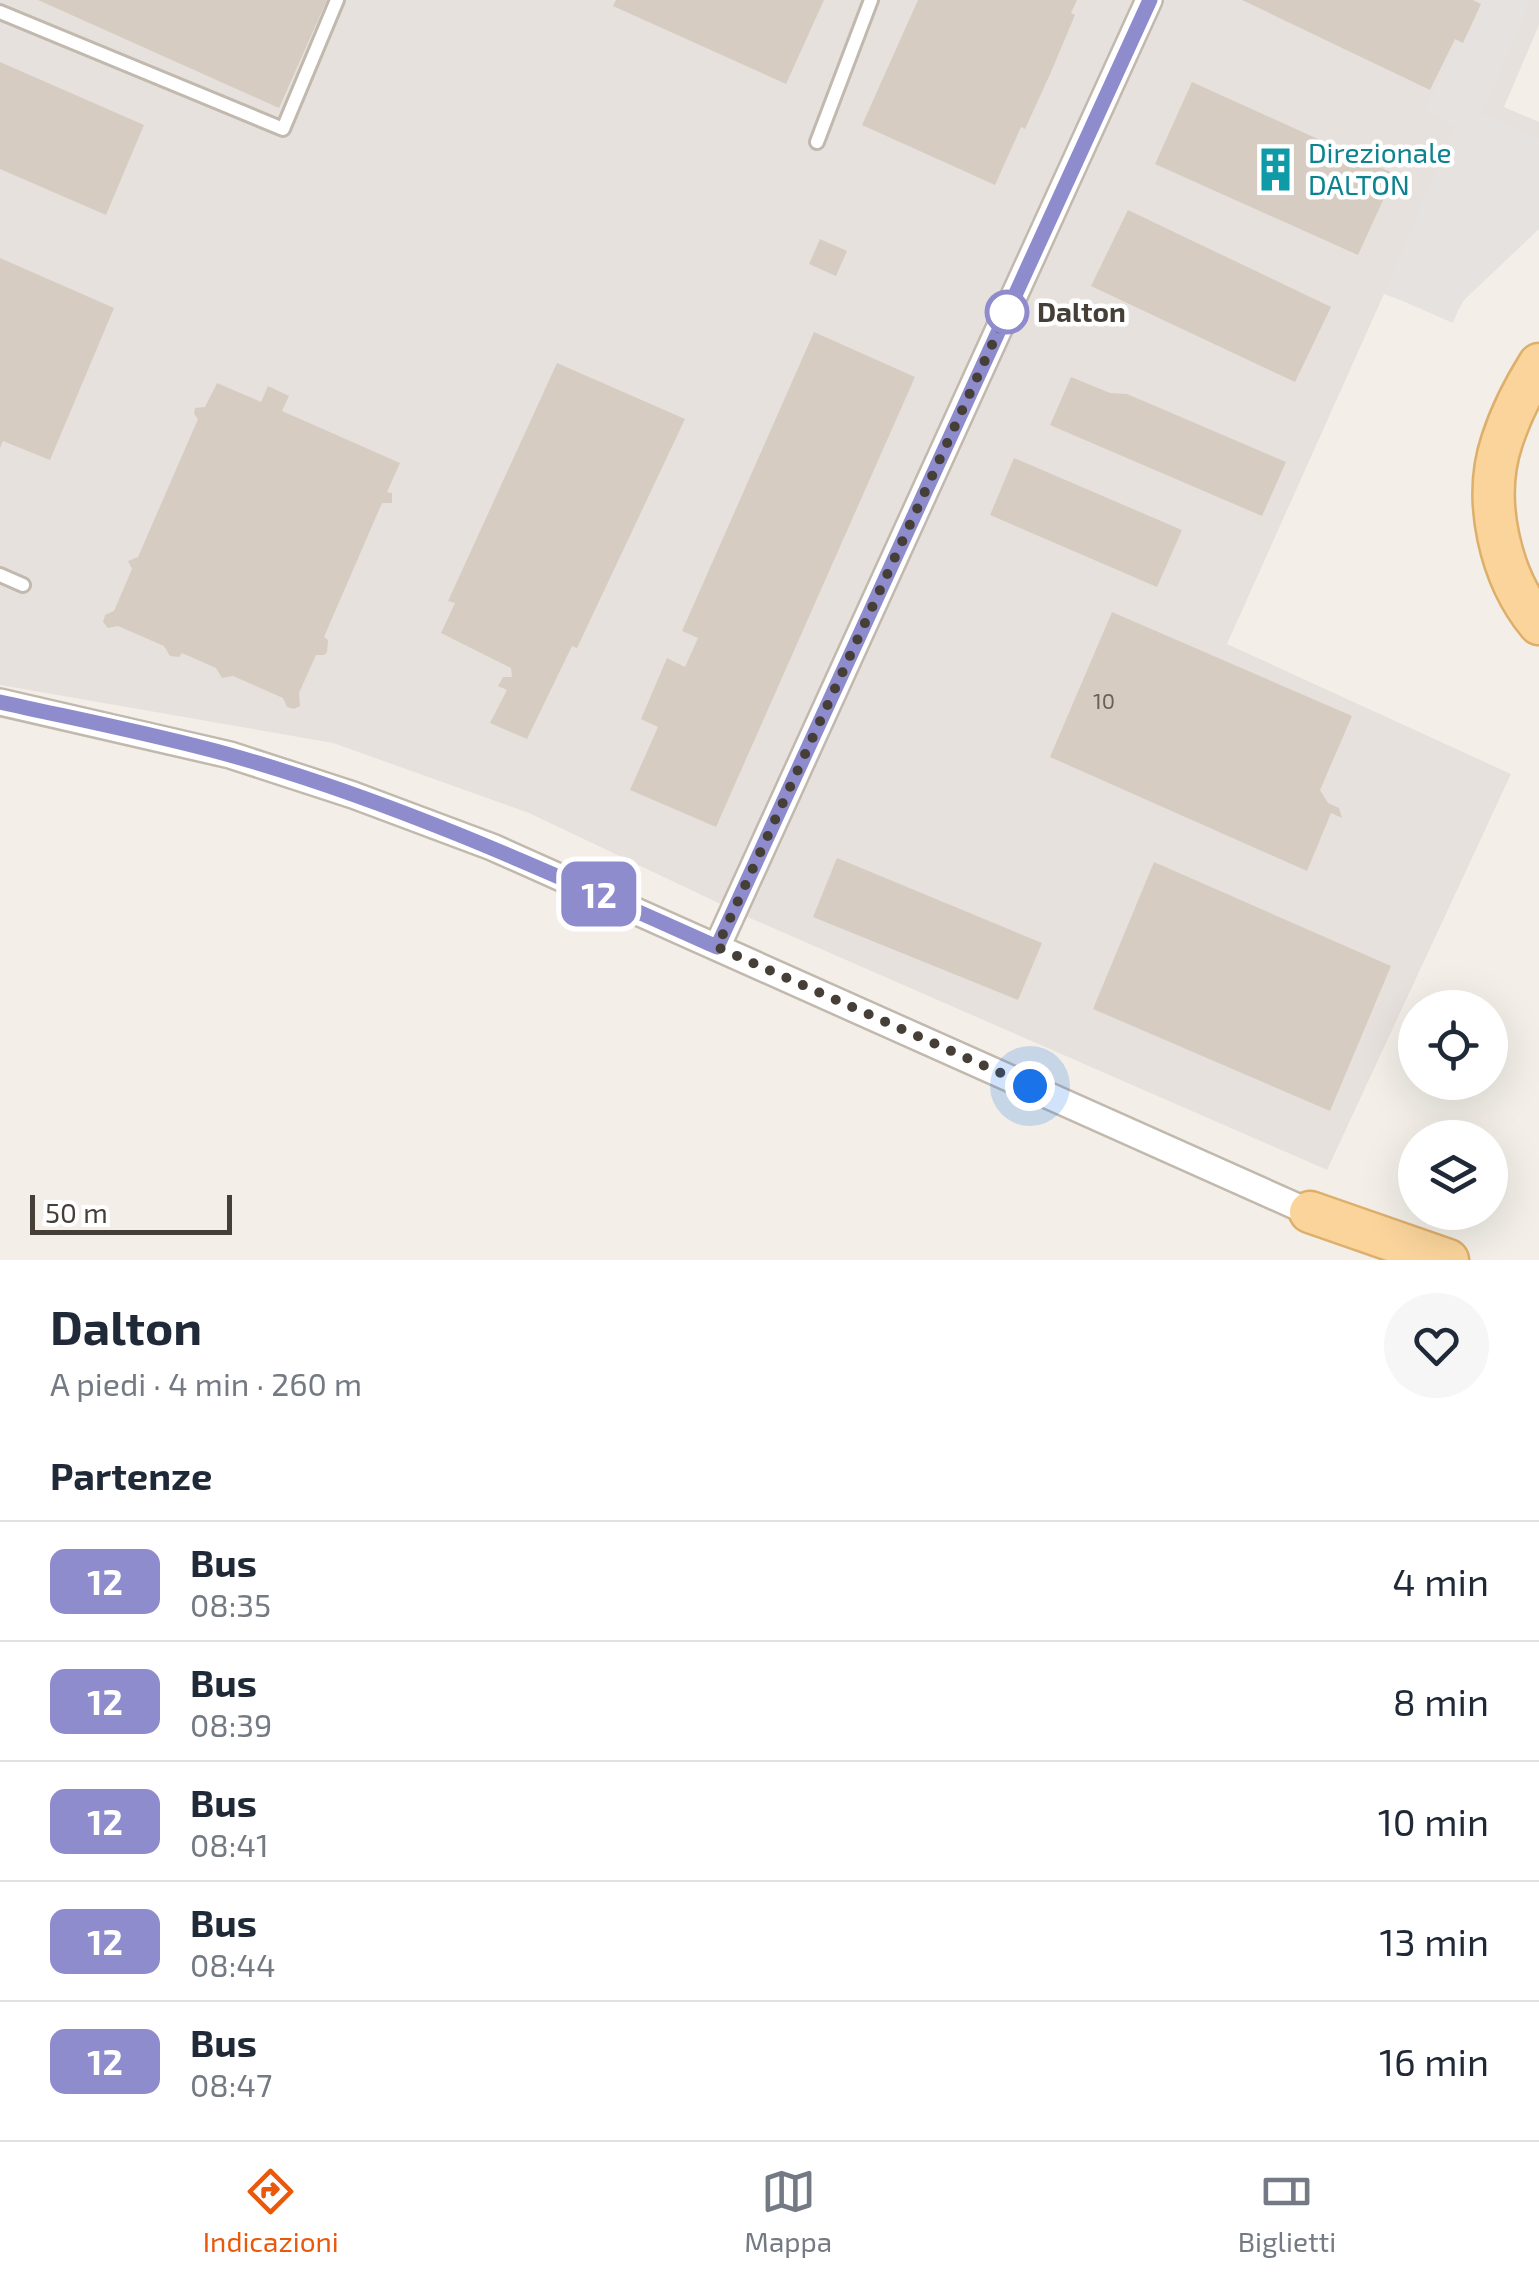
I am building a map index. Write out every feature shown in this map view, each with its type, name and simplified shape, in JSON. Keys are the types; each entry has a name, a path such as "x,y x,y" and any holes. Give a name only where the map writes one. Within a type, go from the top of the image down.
{"main road":[{"path":"1539,364 1507,426 1494,479 1505,564 1522,604 1539,624"},
{"path":"1310,1212 1448,1260"}],"street":[{"path":"717,947 1150,0"},
{"path":"0,702 230,755 492,846 1310,1212 1393,1260"}],"lane":[{"path":"0,12 283,130 338,0"},
{"path":"817,142 871,0"},
{"path":"0,575 23,585"}],"shaded area":[{"path":"0,0 1539,0 1539,25 1504,107 1539,122 1539,225 1478,276 1453,319 1384,294 1227,644 1511,774 1411,990 1398,990 1398,1017 1327,1170 752,919 529,813 333,743 0,685"},
{"path":"1478,0 1531,0 1482,113 1539,139 1539,229 1461,303 1453,323 1384,293 1454,127 1425,110"}],"building":[{"path":"38,0 327,0 279,108"},
{"path":"616,0 824,0 786,84 613,6"},
{"path":"918,0 1077,0 1071,13 1075,15 1051,72 995,185 862,125"},
{"path":"1242,0 1473,0 1481,4 1463,43 1455,39 1430,90"},
{"path":"0,62 144,125 106,215 0,169"},
{"name":"Direzionale DALTON","path":"1192,82 1395,174 1358,255 1155,164"},
{"path":"1128,210 1331,307 1295,382 1091,286"},
{"path":"820,239 847,251 836,276 809,264"},
{"path":"0,258 114,308 50,460 3,441 0,448"},
{"path":"814,332 915,377 716,827 630,790 658,727 641,719 667,658 685,667 698,638 682,631"},
{"path":"557,363 685,419 577,648 572,646 527,739 490,723 507,690 498,686 503,677 512,677 511,668 441,633 455,603 448,601"},
{"path":"1071,377 1110,393 1127,394 1286,462 1262,516 1050,425"},
{"path":"217,383 261,402 268,386 289,396 282,411 400,463 387,492 392,493 392,503 382,503 324,637 328,640 327,652 316,655 299,693 300,706 294,709 287,707 283,698 233,676 222,678 216,668 182,653 179,657 170,656 164,646 118,626 108,628 103,622 105,615 114,611 132,569 128,561 138,557 198,419 195,408 205,407"},
{"path":"1014,458 1182,530 1157,587 990,515"},
{"path":"1112,612 1352,716 1320,790 1328,803 1339,808 1342,818 1331,813 1307,871 1050,757"},
{"path":"837,858 1042,943 1018,1000 813,917"},
{"path":"1154,862 1391,966 1330,1111 1093,1009"}],"bus line":[{"name":"12","path":"0,702 230,755 353,795 492,846 717,947 1150,0"}],"place":[{"name":"Direzionale DALTON","path":"1275,169"},
{"name":"Dalton","path":"1007,312"}],"route":[{"path":"1007,312 717,947 1030,1086"}]}
